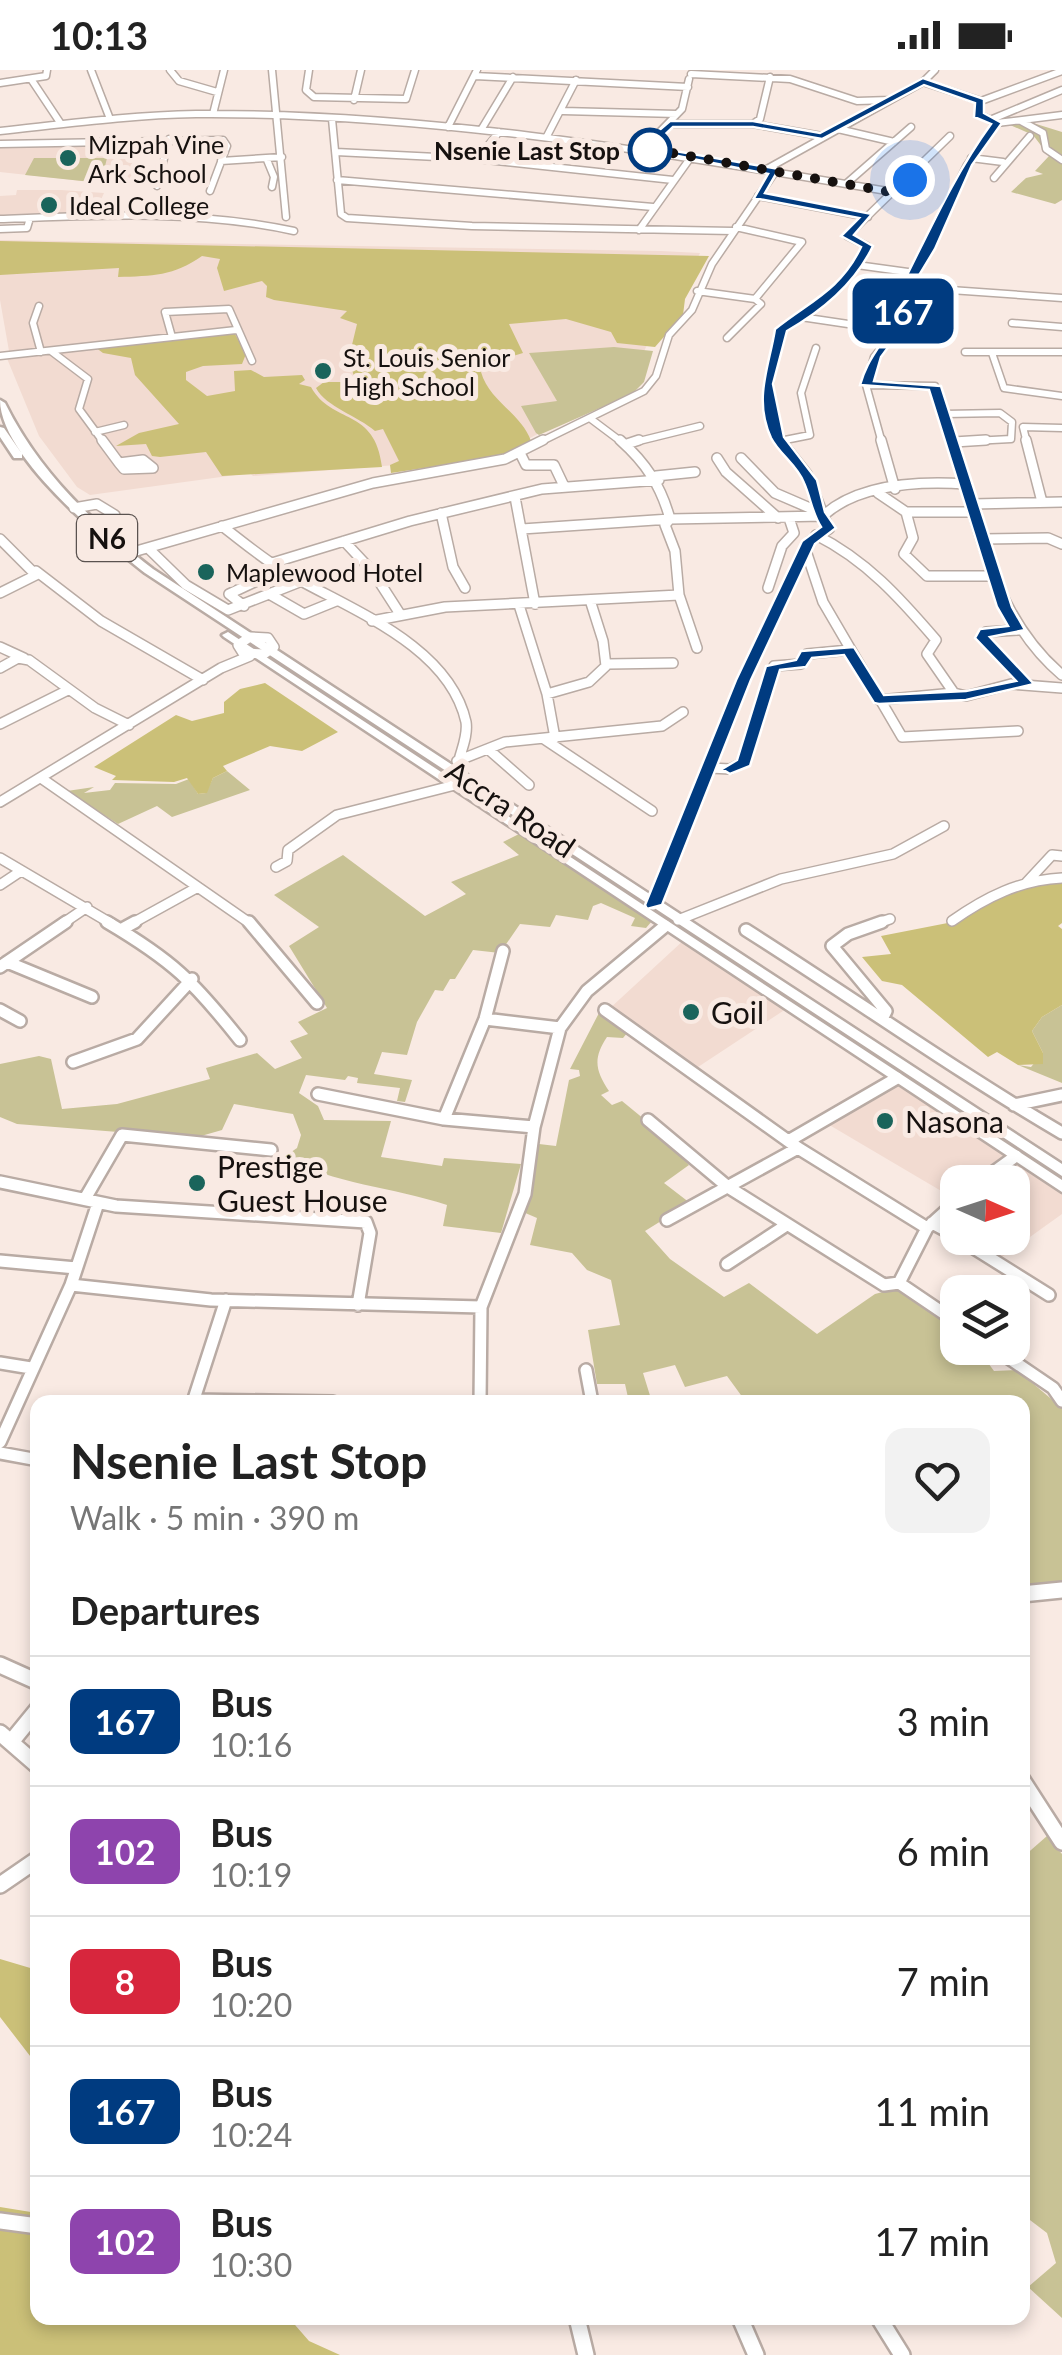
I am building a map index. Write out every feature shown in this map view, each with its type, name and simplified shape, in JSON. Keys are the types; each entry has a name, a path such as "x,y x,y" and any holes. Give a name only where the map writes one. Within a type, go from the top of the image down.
{"highway":[{"name":"Accra Road","path":"0,403 24,448 74,508 126,554 242,643"},
{"name":"Accra Road","path":"0,430 53,499 96,542 157,589 361,715 453,762 654,905 672,923 1062,1188"},
{"name":"Accra Road","path":"361,715 455,785 1062,1171"}],"street":[{"path":"0,84 31,80 48,75 48,70"},
{"path":"91,70 110,119"},
{"path":"170,70 179,81 217,92"},
{"path":"213,114 224,70"},
{"path":"272,70 286,218"},
{"path":"309,70 306,90 310,95 354,100 406,98 415,70"},
{"path":"354,100 360,70"},
{"path":"618,82 621,70"},
{"path":"126,554 373,483 506,459 591,420 651,385 669,335 692,310 697,291 770,171 822,136 923,82 935,70"},
{"path":"923,82 980,101 1062,71"},
{"path":"644,148 677,114 691,72 759,73 810,83 857,101 890,100"},
{"path":"448,128 476,73 513,77 549,74 576,80 688,86"},
{"path":"481,130 513,77"},
{"path":"753,124 760,119 770,77"},
{"path":"31,80 61,124"},
{"path":"547,136 576,80"},
{"path":"895,488 866,385 880,346 895,330 914,274 970,158 993,121 1062,90"},
{"path":"980,101 977,113 993,121 1062,116"},
{"path":"564,109 677,114"},
{"path":"0,130 213,114 332,119 644,148 917,196"},
{"path":"332,119 341,214 347,218 639,230 735,229 802,242 755,299"},
{"path":"1022,121 1043,133 1046,148 1062,160"},
{"path":"670,124 753,124 822,136"},
{"path":"847,183 911,128"},
{"path":"838,129 894,142"},
{"path":"477,160 499,132"},
{"path":"654,905 744,680 816,534 829,528 810,480 780,441 770,419 767,384 777,360 781,329 816,310 857,265 867,246 847,236 896,193 950,136"},
{"path":"994,178 1003,162 1030,136"},
{"path":"157,186 170,139"},
{"path":"0,144 222,140 227,146 210,192"},
{"path":"336,152 477,160 673,180"},
{"path":"221,161 282,157"},
{"path":"639,230 692,157"},
{"path":"970,158 1003,162"},
{"path":"267,160 274,176 272,187"},
{"path":"337,180 654,207"},
{"path":"758,196 868,217"},
{"path":"0,218 108,215 262,224 294,232"},
{"path":"0,229 28,228 30,218"},
{"path":"857,265 914,274 938,287"},
{"path":"908,288 1062,298"},
{"path":"697,291 755,299 761,304 726,338"},
{"path":"39,306 33,324 46,351 88,380 79,409 119,463"},
{"path":"172,337 166,312 225,308 252,361"},
{"path":"802,318 895,330"},
{"path":"1012,324 1062,326"},
{"path":"0,356 236,330"},
{"path":"780,441 810,435 802,393 816,348"},
{"path":"965,352 1062,352"},
{"path":"992,353 1004,388 1062,396"},
{"path":"866,385 934,386 1004,607 1018,630 1059,670"},
{"path":"945,414 1000,414 1012,422 1011,439 954,442"},
{"path":"591,420 627,444 658,478 670,518"},
{"path":"96,432 124,425"},
{"path":"627,444 679,428 700,426"},
{"path":"1042,502 1023,427 1062,428"},
{"path":"520,452 526,465 554,465 564,486"},
{"path":"717,458 726,472 784,518 794,534 782,546 768,588"},
{"path":"741,458 775,493 822,514"},
{"path":"274,565 441,513 515,496 564,486 695,472"},
{"path":"522,529 670,518 784,518 822,514 843,498 927,481 966,484"},
{"path":"878,493 906,512 1062,502"},
{"path":"515,496 534,604"},
{"path":"74,508 97,504 115,515"},
{"path":"906,512 913,538 904,554 928,576 996,576"},
{"path":"441,513 453,567 466,588"},
{"path":"670,518 665,525 675,551 680,595 697,648"},
{"path":"222,526 274,565 372,620 422,656 453,694 466,728 453,762"},
{"path":"816,534 867,563 911,608 936,640 927,654 954,693"},
{"path":"0,538 36,572 101,621 202,680"},
{"path":"984,539 1048,538 1062,544"},
{"path":"344,541 373,572 400,614"},
{"path":"148,548 186,584 221,608 244,606 302,581"},
{"path":"806,552 823,602 905,739 1018,731"},
{"path":"244,606 230,599 229,594 274,573 274,565"},
{"path":"0,592 34,579 36,572"},
{"path":"271,594 304,614 336,601"},
{"path":"372,620 445,607 680,595"},
{"path":"547,694 596,682 608,664 590,600"},
{"path":"519,605 547,694 549,739"},
{"path":"1018,630 986,632 983,638 1026,684"},
{"path":"0,802 221,668 260,654 272,641 242,643 221,668"},
{"path":"0,647 24,658 129,726"},
{"path":"710,768 730,769 744,762 774,666 800,664 807,654 849,650"},
{"path":"0,668 24,658"},
{"path":"608,664 673,663"},
{"path":"879,700 954,693 966,696 1026,684 1062,688"},
{"path":"0,724 68,690"},
{"path":"453,762 505,742 672,724 682,712"},
{"path":"549,739 652,811"},
{"path":"488,748 529,785"},
{"path":"41,778 262,932 318,1003"},
{"path":"276,867 286,861 288,850 337,815 455,785"},
{"path":"480,1395 482,1307 524,1194 534,1127 560,1028 587,991 672,923 792,876 921,843 944,826"},
{"path":"1026,882 1042,862 1052,855 1062,856"},
{"path":"0,858 124,928 192,979 240,1040"},
{"path":"0,885 22,872"},
{"path":"952,921 985,897 1026,882 1062,878"},
{"path":"124,928 198,888"},
{"path":"4,964 88,907"},
{"path":"883,1017 886,1011 880,999 832,946 848,934 890,919"},
{"path":"746,930 1062,1133"},
{"path":"444,1120 485,1018 502,952"},
{"path":"4,964 92,997"},
{"path":"74,1062 137,1039 192,979"},
{"path":"0,1010 20,1021"},
{"path":"605,1010 794,1144 940,1231"},
{"path":"485,1018 560,1028"},
{"path":"667,1220 728,1187 898,1078"},
{"path":"318,1094 444,1120 534,1127"},
{"path":"1014,1105 1062,1095"},
{"path":"648,1120 728,1187 785,1226 875,1282 899,1283 940,1310"},
{"path":"0,1442 71,1285 92,1200 122,1135 272,1150"},
{"path":"1004,1165 1016,1156"},
{"path":"0,1182 92,1200 366,1222 370,1233 358,1305"},
{"path":"899,1283 929,1226 940,1216"},
{"path":"727,1264 785,1226"},
{"path":"985,1255 1049,1295"},
{"path":"0,1261 76,1268"},
{"path":"71,1285 226,1300 482,1307"},
{"path":"196,1395 226,1300"},
{"path":"0,1362 31,1368"},
{"path":"1020,1365 1043,1380 1062,1401"},
{"path":"586,1370 591,1395"},
{"path":"0,1453 30,1459"},
{"path":"1030,1593 1062,1590"},
{"path":"0,1665 30,1678"},
{"path":"30,1716 5,1738 30,1759"},
{"path":"1030,1792 1062,1842"},
{"path":"0,1885 30,1865"},
{"path":"0,2221 30,2225"},
{"path":"580,2325 586,2355"},
{"path":"743,2325 756,2355"},
{"path":"883,2325 902,2355"}],"shaded area":[{"path":"1051,118 1033,123 1062,132 1062,200 1055,204 1011,192 1026,178 1043,174 1035,171 1049,156 1033,135 1010,125"},
{"name":"Mizpah Vine Ark School","path":"141,140 129,186 0,172 0,145"},
{"path":"34,158 107,158 101,183 25,175"},
{"name":"Ideal College","path":"17,190 104,193 95,213 0,218 0,196 16,195"},
{"name":"St. Louis Senior High School","path":"0,240 700,253 672,312 646,347 629,386 513,447 474,459 253,476 250,473 90,495 77,487 39,436 6,356 9,351 0,300"},
{"path":"0,241 709,256 685,299 683,315 655,347 617,343 611,332 566,319 509,324 523,353 493,362 481,372 491,391 520,422 531,441 504,456 391,473 390,465 399,461 383,429 375,431 327,401 316,388 324,382 356,382 346,352 351,349 357,324 340,318 347,311 274,300 266,297 267,286 262,281 224,291 217,268 220,259 202,256 182,268 152,275 118,277 119,268 0,275"},
{"path":"224,332 235,334 246,354 242,364 203,366 186,372 186,380 207,396 235,391 234,371 251,370 264,377 302,375 305,380 299,384 311,387 330,407 362,425 371,435 382,467 222,476 206,452 160,457 152,456 146,444 116,446 139,433 179,424 135,375 131,358 103,353 95,347"},
{"path":"614,347 653,351 644,382 632,394 536,433 521,406 557,401 529,353"},
{"path":"265,683 338,732 302,751 270,746 223,766 227,771 213,778 207,793 198,794 187,778 174,782 112,780 116,776 94,767 176,715 192,721 224,713 224,702 240,689"},
{"path":"227,771 250,790 172,817 157,806 118,824 67,791 94,787 84,793 110,790 115,783 176,784 189,779 198,794 206,793 213,778"},
{"path":"521,833 652,921 646,928 631,926 635,918 601,903 593,906 588,920 556,915 550,927 520,924 500,953 473,950 455,979 450,979 443,991 435,990 417,1022 407,1055 382,1052 374,1074 412,1080 405,1102 397,1101 400,1088 357,1083 358,1078 348,1076 345,1080 306,1075 299,1093 318,1106 324,1120 391,1121 381,1157 442,1166 444,1158 521,1164 501,1233 443,1226 447,1205 343,1179 284,1157 297,1148 301,1135 293,1114 234,1104 222,1130 194,1138 17,1124 0,1117 0,1064 39,1056 51,1059 62,1109 117,1104 210,1079 206,1068 257,1053 275,1069 302,1058 290,1041 308,1034 298,1022 327,1008 289,946 319,927 274,895 343,855 425,916 466,894 451,882 519,855 503,842"},
{"path":"1062,880 1062,923 1058,926 1062,929 1062,1005 1042,1017 1032,1031 1043,1053 1043,1064 1018,1065 997,1052 988,1057 902,985 882,981 862,957 891,954 881,936 963,920 980,903 1039,882"},
{"path":"685,939 789,1007 698,1067 608,1010"},
{"path":"1062,1005 1062,1083 1018,1065 1031,1067 1043,1053 1032,1031 1042,1017"},
{"path":"600,1011 628,1032 623,1038 607,1037 599,1051 599,1070 609,1091 601,1095 612,1105 622,1101 661,1133 689,1165 664,1183 690,1203 645,1231 670,1259 724,1297 749,1283 817,1334 875,1294 898,1288 940,1316 940,1365 990,1365 994,1371 1017,1370 1062,1408 1062,1582 1030,1587 1030,1395 741,1395 727,1376 685,1387 675,1365 643,1373 650,1395 627,1395 625,1384 597,1384 588,1330 620,1325 611,1280 587,1270 572,1253 530,1245 537,1218 523,1212 539,1144 556,1146 569,1080 580,1076 579,1070 570,1069"},
{"path":"896,1079 1006,1154 990,1165 940,1165 940,1190 826,1123"},
{"path":"1030,1170 1062,1191 1062,1214 1030,1237"},
{"path":"1047,1836 1062,1854 1062,2318 1030,2289 1056,2263 1047,2233 1030,2220 1030,1851"},
{"path":"0,1959 30,1968 30,2056 0,2017"},
{"path":"0,2207 30,2212 30,2325 295,2325 309,2341 340,2355 0,2355"}],"bus line":[{"name":"167","path":"654,905 744,680 812,537 829,528 822,519 824,514 818,512 810,480 778,437 770,419 767,384 777,360 781,329 816,310 832,288 859,263 867,246 847,236 868,217 758,196 775,172 644,148 670,124 753,124 822,136 923,82 980,101 978,114 997,123 966,165 929,249 909,282 895,330 874,357 866,385 934,386 1004,607 1018,630 986,632 983,638 1026,684 966,696 954,693 879,700 849,650 807,654 800,664 774,666 744,762 730,769"}],"place":[{"name":"Nsenie Last Stop","path":"650,150"},
{"name":"Mizpah Vine Ark School","path":"68,158"},
{"name":"Ideal College","path":"49,205"},
{"name":"St. Louis Senior High School","path":"323,371"},
{"name":"Maplewood Hotel","path":"206,572"},
{"name":"Goil","path":"691,1012"},
{"name":"Nasona","path":"885,1121"},
{"name":"Prestige Guest House","path":"197,1183"}],"route":[{"path":"650,150 644,148 896,193 910,180"}]}
